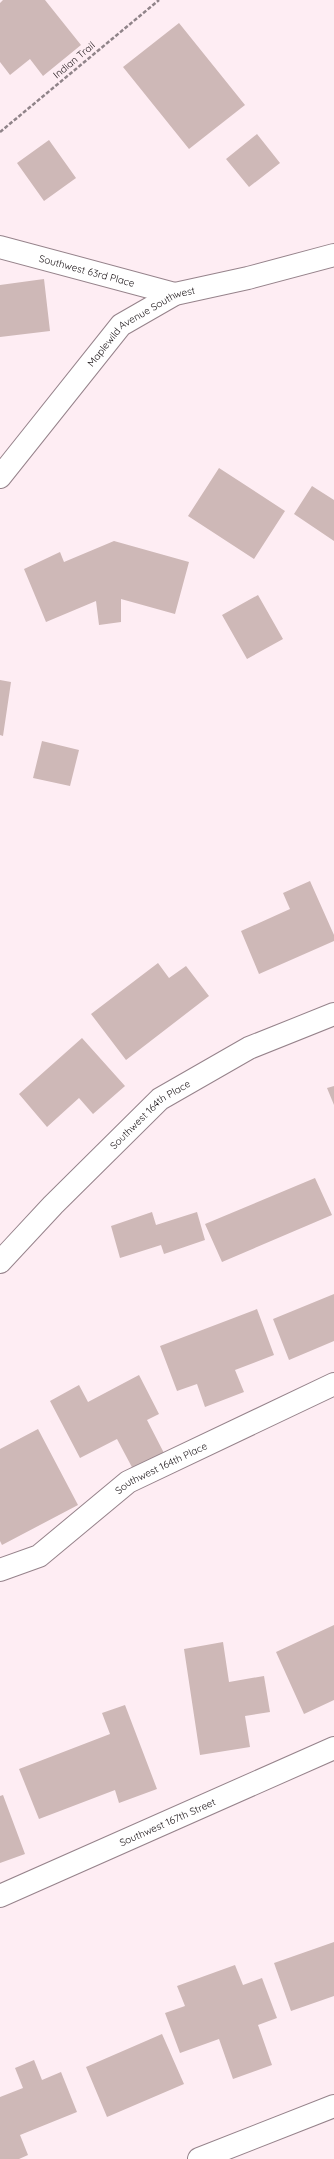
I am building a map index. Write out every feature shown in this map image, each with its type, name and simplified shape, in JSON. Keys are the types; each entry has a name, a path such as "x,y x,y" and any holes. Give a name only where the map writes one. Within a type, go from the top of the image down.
{"street":[{"name":"Southwest 63rd Place","path":"0,247 175,294"},
{"name":"Maplewild Avenue Southwest","path":"0,477 121,325 175,294 248,278 334,255"},
{"name":"Southwest 164th Place","path":"0,1262 53,1205 160,1099 248,1048 334,1014"},
{"name":"Southwest 164th Place","path":"0,1570 39,1556 128,1482 334,1384"},
{"name":"Southwest 167th Street","path":"0,1896 334,1748"},
{"path":"201,2159 334,2106"}],"path":[{"name":"Indian Trail","path":"0,132 159,0"}],"building":[{"path":"3,0 45,0 81,45 43,76 30,59 10,75 0,62 0,3"},
{"path":"179,23 245,105 189,149 123,67"},
{"path":"257,134 280,163 249,187 226,159"},
{"path":"49,140 76,178 44,201 17,163"},
{"path":"44,279 50,331 0,337 0,285"},
{"path":"219,468 285,511 254,559 188,516"},
{"path":"312,486 334,500 334,541 294,514"},
{"path":"114,541 189,562 175,614 121,599 121,622 99,625 96,601 46,622 24,569 60,552 64,562"},
{"path":"258,595 283,639 247,659 222,615"},
{"path":"0,680 11,682 3,736 0,735"},
{"path":"42,741 79,750 70,786 33,778"},
{"path":"310,881 334,935 334,941 259,974 241,931 290,909 283,893"},
{"path":"158,963 169,978 186,966 209,996 126,1060 91,1014"},
{"path":"82,1038 125,1086 93,1114 79,1098 47,1127 19,1094"},
{"path":"334,1086 334,1105 327,1088"},
{"path":"315,1178 332,1215 222,1262 205,1224"},
{"path":"152,1212 156,1225 197,1212 205,1240 164,1254 161,1245 120,1258 111,1226"},
{"path":"334,1294 334,1341 289,1360 273,1319"},
{"path":"257,1309 274,1355 235,1370 244,1392 205,1407 197,1384 177,1391 160,1346"},
{"path":"139,1375 159,1414 147,1420 165,1455 134,1471 117,1439 80,1458 50,1401 79,1385 88,1402"},
{"path":"38,1429 78,1505 2,1545 0,1541 0,1449"},
{"path":"334,1625 334,1700 304,1714 276,1652"},
{"path":"223,1642 229,1682 264,1676 270,1712 245,1716 250,1747 200,1755 184,1649"},
{"path":"125,1705 157,1789 119,1803 115,1790 39,1819 19,1769 110,1734 102,1713"},
{"path":"3,1795 25,1854 0,1863 0,1796"},
{"path":"334,1942 334,1996 291,2011 274,1963"},
{"path":"235,1965 243,1985 262,1978 277,2018 258,2025 272,2065 233,2079 219,2039 180,2053 165,2013 185,2006 177,1986"},
{"path":"162,2034 184,2084 107,2117 86,2067"},
{"path":"34,2060 42,2080 61,2072 77,2112 20,2135 28,2155 19,2159 0,2159 0,2097 23,2088 15,2068"}]}
